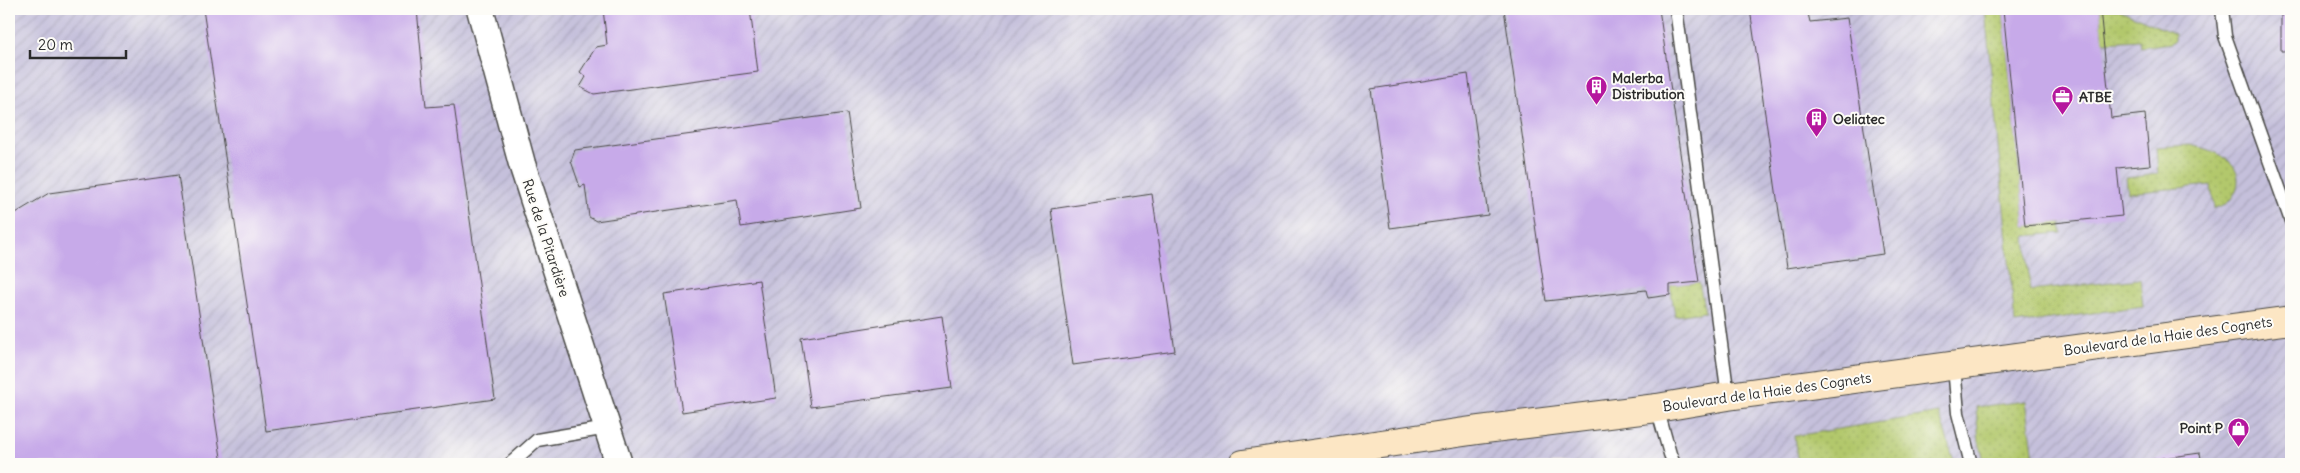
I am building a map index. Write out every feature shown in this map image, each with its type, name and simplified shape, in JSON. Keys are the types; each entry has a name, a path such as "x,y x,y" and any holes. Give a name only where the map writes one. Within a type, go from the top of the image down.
{"main road":[{"name":"Boulevard de la Haie des Cognets","path":"1243,464 1478,430 1657,408 1728,396 2291,320"}],"street":[{"name":"Rue de la Pitardière","path":"480,9 522,164 619,464"}],"lane":[{"path":"1676,9 1728,396"},
{"path":"2222,9 2225,36 2291,221"},
{"path":"1954,366 1958,413 1971,464"},
{"path":"1657,408 1674,464"},
{"path":"510,464 537,440 607,428"}],"shaded area":[{"path":"9,9 2291,9 2291,464 9,464"}],"green space":[{"path":"1985,9 2003,9 2025,226 2061,222 2062,233 2026,236 2030,291 2140,279 2143,306 2015,324"},
{"path":"2100,9 2118,9 2175,34 2175,41 2141,47 2140,40 2103,42"},
{"path":"2190,145 2221,155 2234,167 2238,182 2233,196 2228,202 2214,209 2211,185 2128,193 2126,178 2158,174 2156,147"},
{"path":"1699,282 1705,312 1675,316 1670,285"},
{"path":"2026,401 2035,464 1985,464 1979,442 1976,407"},
{"path":"1939,413 1955,464 1798,464 1794,436"}],"building":[{"path":"203,9 417,9 426,107 454,105 495,399 266,431"},
{"path":"603,9 750,9 758,72 594,94 580,87 586,77 580,72 596,47 607,45"},
{"name":"Malerba Distribution","path":"1504,9 1531,9 1531,11 1548,9 1659,9 1699,282 1670,285 1670,295 1648,298 1646,290 1546,301"},
{"name":"Oeliatec","path":"1750,9 1807,9 1810,22 1847,18 1883,254 1787,268"},
{"name":"ATBE","path":"2003,9 2100,9 2111,118 2145,114 2150,165 2117,168 2122,216 2025,226"},
{"path":"2281,9 2291,10 2291,51 2281,51"},
{"path":"1468,74 1488,215 1390,228 1371,89"},
{"path":"847,113 861,208 741,227 737,200 596,221 589,217 585,185 580,187 571,161 575,150"},
{"path":"178,175 222,464 9,464 9,217 49,193"},
{"path":"1152,194 1175,351 1073,365 1051,209"},
{"path":"759,280 776,398 682,412 664,294"},
{"path":"942,316 952,388 811,407 801,338"},
{"path":"2200,453 2202,464 2127,464 2127,463"},
{"path":"2229,460 2229,464 2207,464 2207,463"}],"place":[{"name":"Malerba Distribution","path":"1596,105"},
{"name":"ATBE","path":"2063,116"},
{"name":"Oeliatec","path":"1817,138"},
{"name":"Point P","path":"2239,447"}]}
